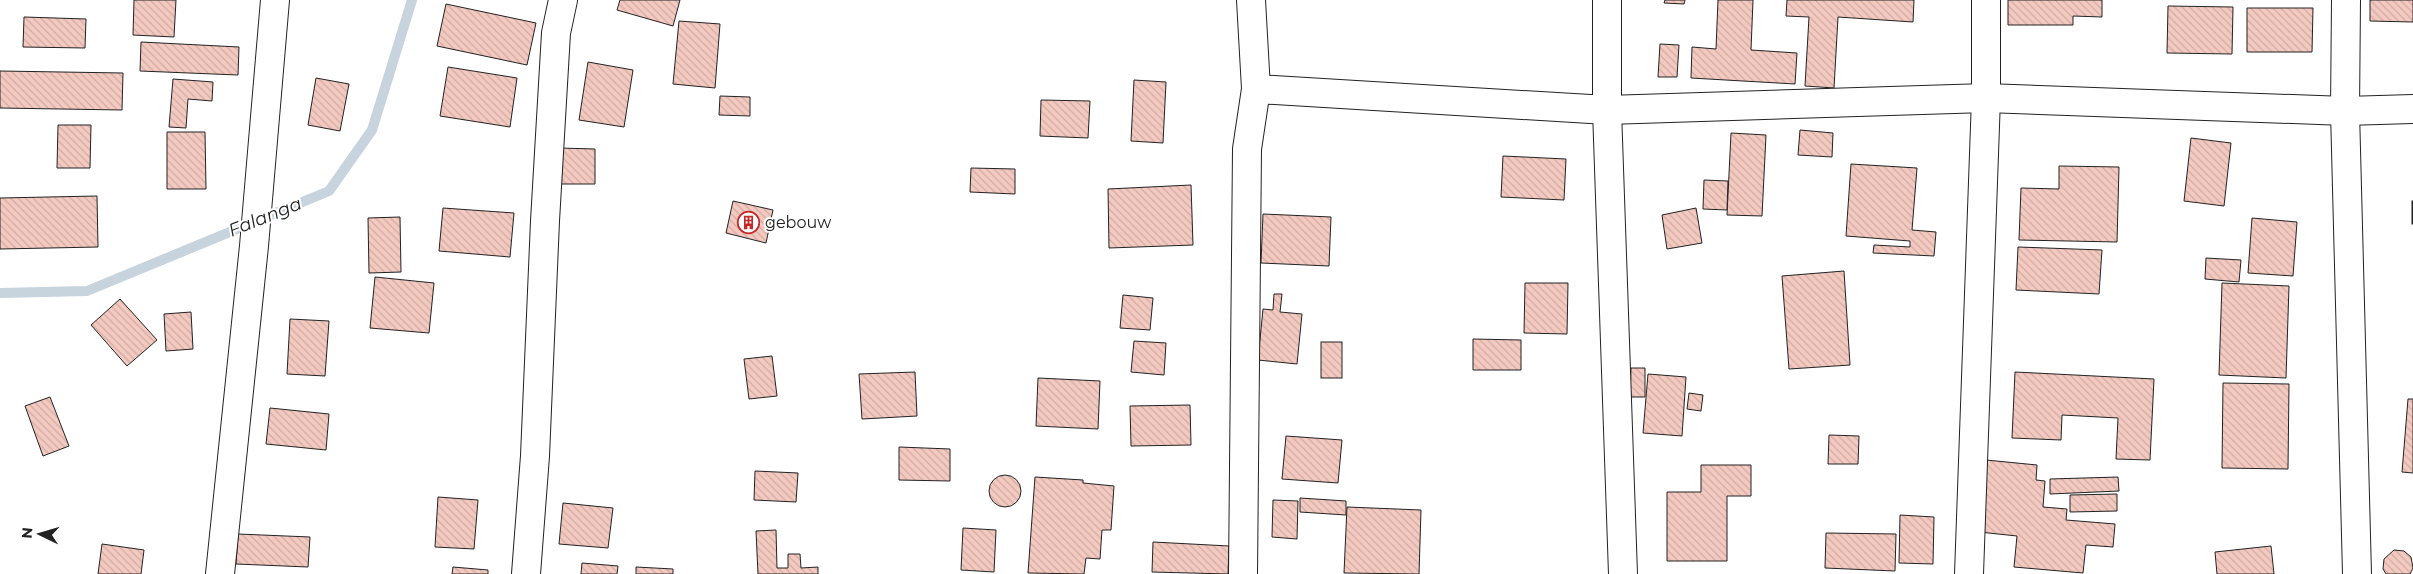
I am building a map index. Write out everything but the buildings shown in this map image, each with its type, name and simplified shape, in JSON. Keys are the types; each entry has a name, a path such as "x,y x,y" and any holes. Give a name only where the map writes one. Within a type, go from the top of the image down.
{"street":[{"path":"220,574 254,246 275,0"},
{"path":"526,574 535,456 545,220 556,33 563,0"},
{"path":"1243,574 1247,149 1256,89 1251,0"},
{"path":"1607,0 1607,110 1622,574"},
{"path":"1969,574 1986,98 1986,0"},
{"path":"2346,0 2345,111 2356,574"},
{"path":"1256,89 1607,110 1986,98 2345,111 2413,109"}],"waterway":[{"name":"Falanga","path":"0,293 87,291 329,191 372,130 412,0"}],"place":[{"name":"gebouw","path":"749,222"}]}
